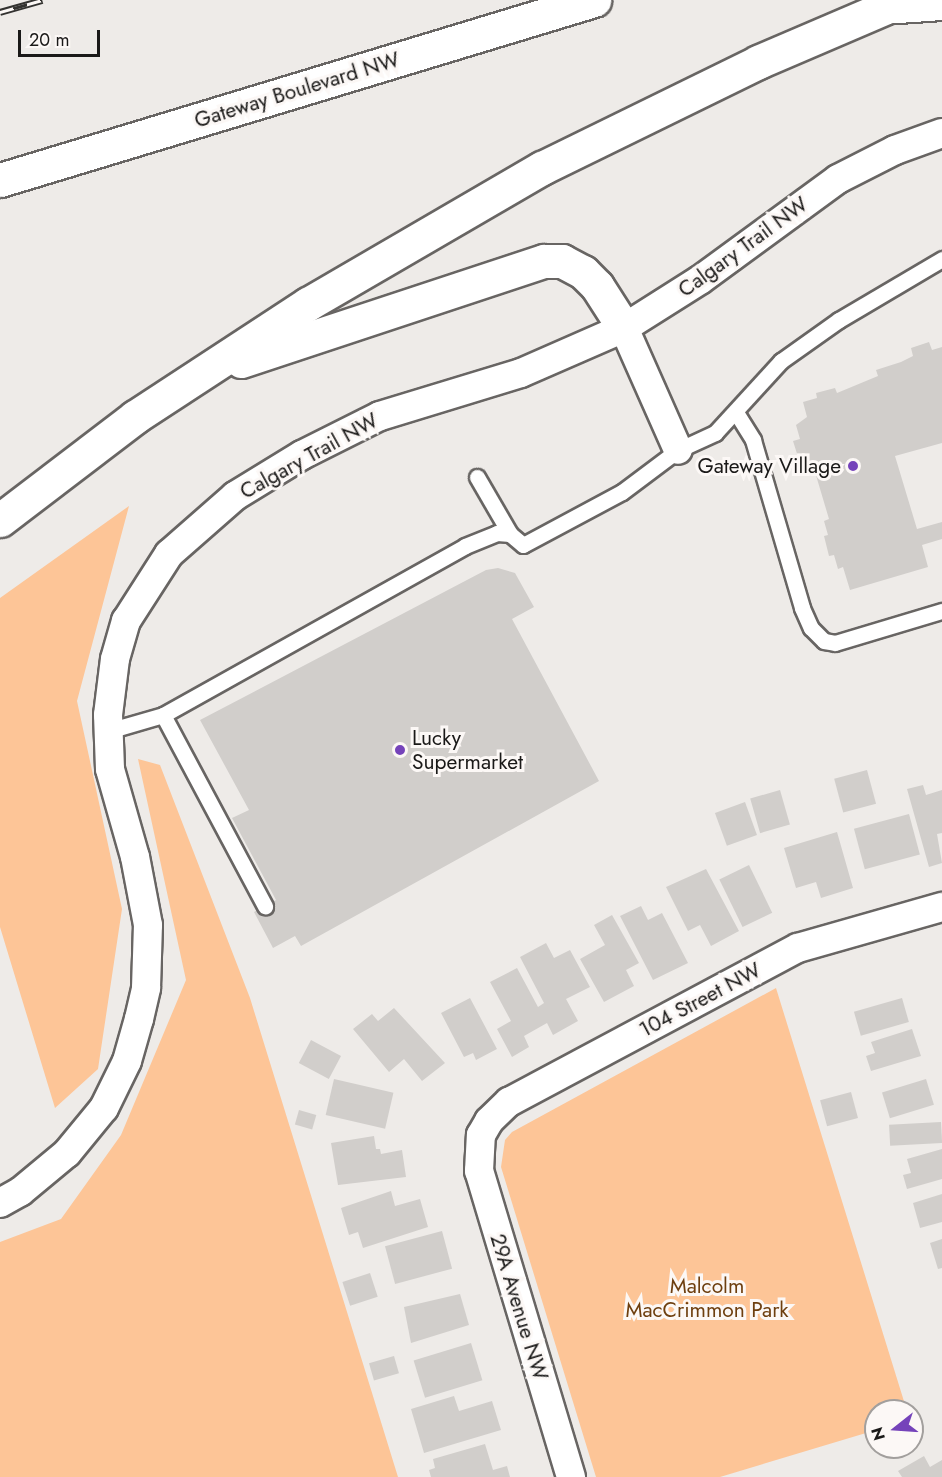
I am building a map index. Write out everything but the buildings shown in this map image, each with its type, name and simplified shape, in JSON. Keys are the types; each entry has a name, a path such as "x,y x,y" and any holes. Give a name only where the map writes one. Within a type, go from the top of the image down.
{"highway":[{"name":"Gateway Boulevard NW","path":"0,180 594,0"},
{"path":"0,520 135,417 197,376 308,304 542,168 670,103 893,4 942,3"},
{"path":"197,376 544,261 562,261 583,272 597,286 624,328"}],"street":[{"name":"Calgary Trail NW","path":"0,1203 20,1192 67,1153 105,1108 127,1061 139,1019 146,978 145,901 112,778 108,731 115,659 126,621 169,554 235,496 302,455 380,416 521,373 624,328 700,280 838,179 895,150 942,134"},
{"path":"624,328 678,450"},
{"name":"104 Street NW","path":"481,1135 498,1109 509,1102 798,948 940,913"},
{"name":"29A Avenue NW","path":"481,1135 477,1154 483,1191 571,1477"}],"lane":[{"path":"477,477 510,534 523,545 622,492 678,450 715,433 736,414 781,361 839,320 942,259"},
{"path":"736,414 753,440 802,608 818,634 835,643 942,611"},
{"path":"108,731 163,716 465,546 498,533 510,534"},
{"path":"163,716 265,906"}],"green space":[{"path":"129,506 77,701 122,909 98,1069 55,1108 0,927 0,598"},
{"path":"138,759 160,765 250,998 398,1477 0,1477 0,1242 61,1219 121,1135 186,980"},
{"name":"Malcolm MacCrimmon Park","path":"776,988 903,1399 864,1399 864,1434 720,1477 596,1477 501,1167 505,1140 512,1132"}],"railway":[{"path":"0,12 42,0"}],"place":[{"name":"Gateway Village","path":"853,466"},
{"name":"Lucky Supermarket","path":"400,750"}]}
